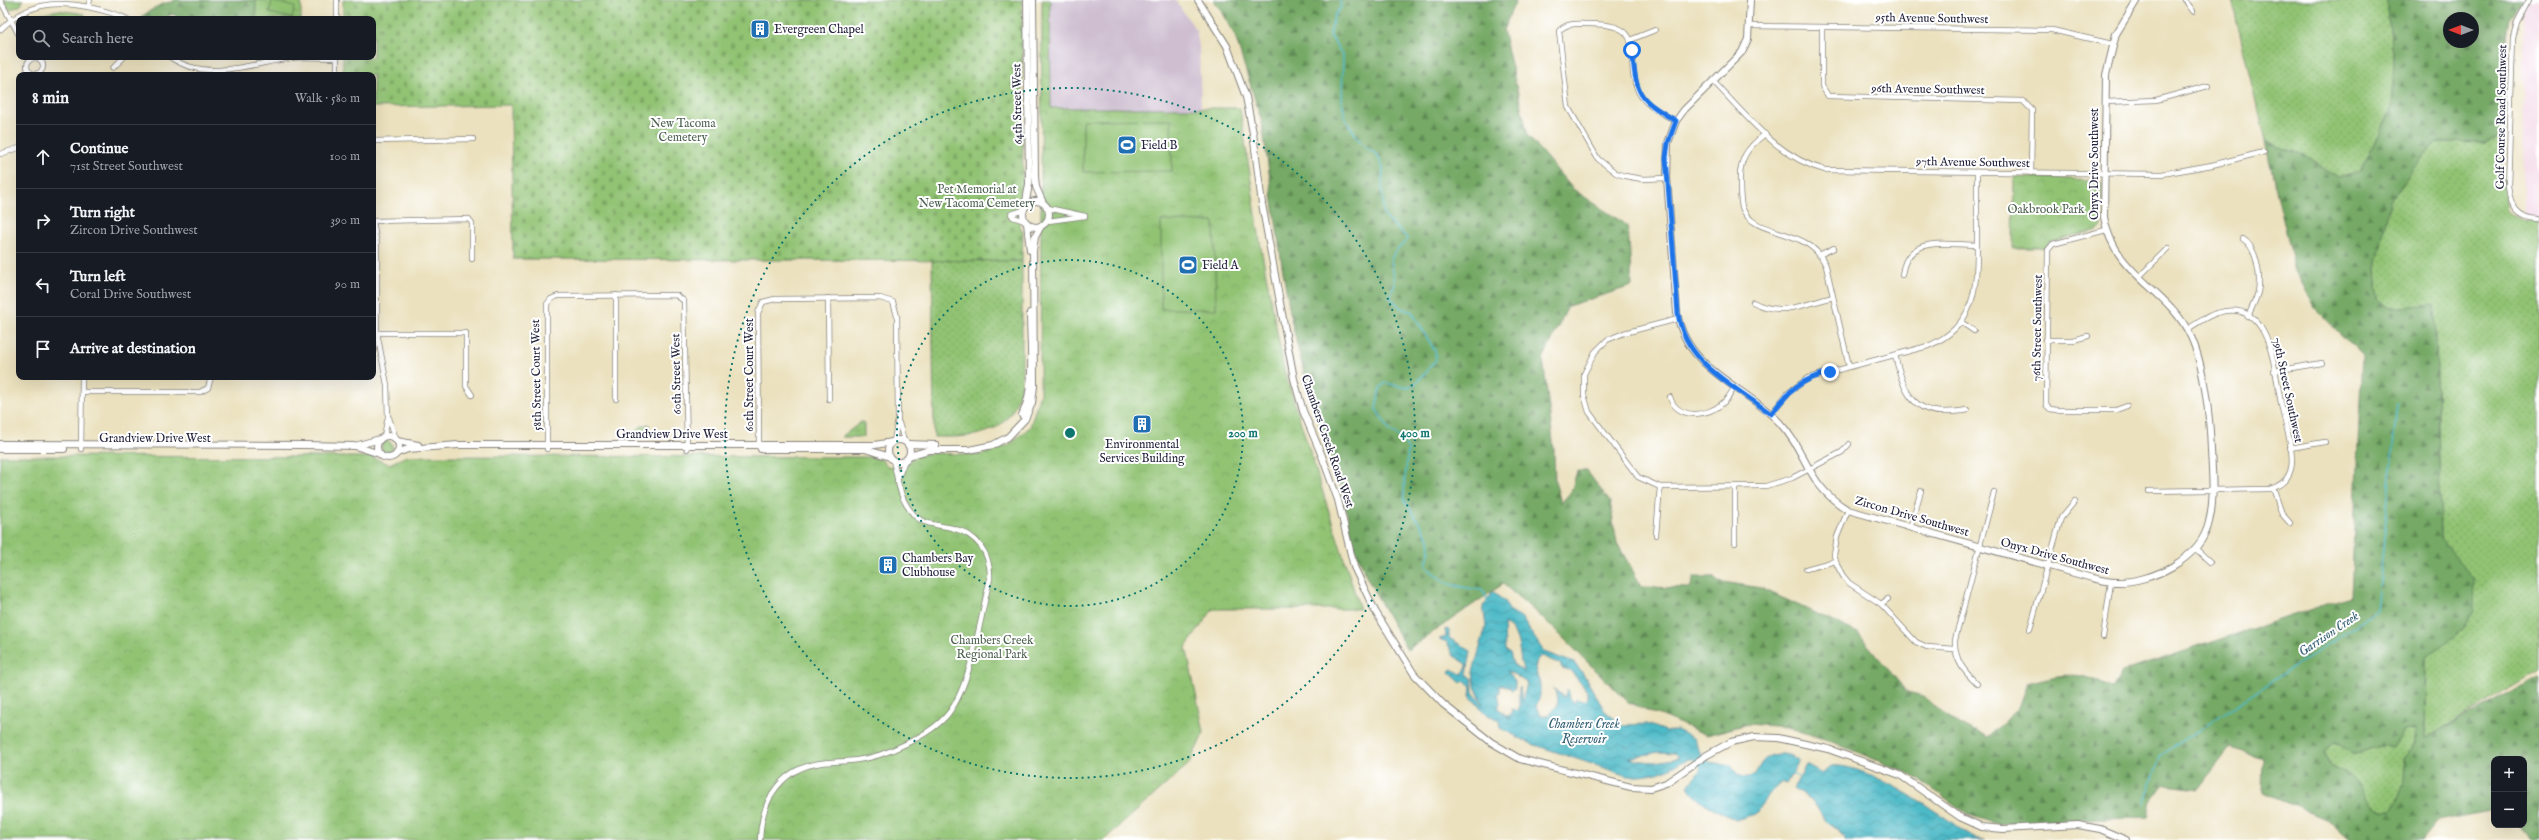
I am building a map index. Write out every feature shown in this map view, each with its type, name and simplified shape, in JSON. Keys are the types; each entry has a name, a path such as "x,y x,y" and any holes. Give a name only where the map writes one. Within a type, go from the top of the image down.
{"street":[{"path":"0,0 16,29"},
{"path":"88,7 90,0"},
{"path":"337,0 337,16"},
{"name":"64th Street West","path":"1025,208 1029,184 1027,0"},
{"name":"64th Street West","path":"1033,0 1035,176 1036,187 1045,206"},
{"name":"Chambers Creek Road West","path":"1198,0 1227,46 1238,73 1250,111 1262,204 1283,328 1303,411 1322,456 1338,500 1354,567 1375,611 1414,674 1443,704 1490,742 1505,752 1533,764 1642,788 1666,783 1706,756 1741,739 1761,736 1790,739 1828,749 1900,775 1960,817 1982,827 2003,829 2078,825 2110,832 2126,840"},
{"name":"Zircon Drive Southwest","path":"1750,0 1748,38 1742,52 1676,121 1668,143 1667,178 1678,319 1687,342 1699,359 1734,388 1771,414 1787,431 1808,469 1828,497 1848,510 1979,547"},
{"name":"Onyx Drive Southwest","path":"1979,547 2111,582 2128,581 2148,576 2175,564 2195,548 2209,523 2212,489 2210,422 2195,349 2187,329 2179,316 2139,277 2115,250 2106,230 2103,174 2106,75 2112,44 2122,21 2137,0"},
{"path":"2185,0 2193,10"},
{"name":"Golf Course Road Southwest","path":"2529,0 2517,22 2512,39 2508,186 2510,200 2515,209 2526,217 2539,219"},
{"path":"17,16 27,10 45,4 64,3 88,7 117,16"},
{"path":"0,30 16,17"},
{"path":"1667,178 1642,179 1626,176 1611,170 1598,159 1568,107 1558,31 1564,26 1572,24 1611,25 1624,32 1630,40 1635,82 1638,92 1649,104 1676,121"},
{"name":"95th Avenue Southwest","path":"1749,26 2052,30 2112,44"},
{"name":"96th Avenue Southwest","path":"1822,28 1822,86 1828,96 2014,100 2027,104 2032,110 2031,172"},
{"path":"1630,40 1655,30"},
{"path":"113,68 121,60"},
{"path":"176,60 189,67 213,70 254,66 280,60"},
{"path":"337,60 337,72"},
{"name":"97th Avenue Southwest","path":"1713,81 1765,134 1796,160 1825,170 2162,174 2212,165 2264,152"},
{"path":"2105,102 2156,100 2208,86"},
{"path":"1765,134 1742,156 1740,171 1742,207 1750,218 1760,226 1795,237 1811,246 1819,255 1826,266 1849,366"},
{"path":"376,141 473,139"},
{"path":"0,154 16,149"},
{"path":"1771,414 1797,384 1808,378 1895,355 1936,342 1953,331 1961,322 1975,292 1977,245 1977,172"},
{"path":"907,458 929,450 969,450 993,445 1008,437 1029,411 1033,395 1033,250 1035,237 1041,226 1048,221 1085,216 1077,212 1045,206 1034,202 1012,214 1013,217 1032,226 1041,226"},
{"path":"1045,206 1048,221"},
{"path":"906,442 982,444 998,438 1018,424 1027,402 1030,379 1030,237 1026,222 1025,208"},
{"path":"376,221 469,219 472,223 472,259"},
{"name":"76th Street Southwest","path":"2106,230 2053,244 2049,248 2046,340 2046,405 2048,408 2057,410 2116,410 2127,406"},
{"path":"376,239 377,333 386,370 388,417 383,437 377,447 380,454 390,458 397,453 399,446 388,417"},
{"path":"2187,329 2222,312 2231,311 2248,316 2258,294 2259,284 2251,245 2243,239"},
{"path":"1902,275 1906,258 1919,246 1977,245"},
{"path":"1819,255 1834,248"},
{"path":"2139,277 2168,248"},
{"path":"616,295 616,399"},
{"name":"60th Street West","path":"616,295 676,295 682,299 686,310 687,447"},
{"name":"58th Street Court West","path":"547,447 545,312 548,301 558,296 616,295"},
{"path":"1753,302 1767,309 1777,310 1833,297"},
{"name":"60th Street Court West","path":"759,447 759,308 763,302 775,298 828,298"},
{"path":"760,840 763,814 769,798 776,786 796,770 815,764 872,757 901,746 941,721 959,696 990,579 989,559 981,546 968,534 926,523 915,516 901,495 892,458 888,449 893,442 898,419 897,316 893,302 880,298 828,298 829,399"},
{"name":"79th Street Southwest","path":"2248,316 2260,324 2267,337 2290,448 2291,467 2288,476 2273,488"},
{"path":"1678,319 1624,333 1607,340 1590,361 1583,380 1585,400 1593,420 1634,473 1643,480 1660,487 1735,487 1778,484 1842,452 1849,444"},
{"path":"1961,322 1974,332"},
{"path":"377,333 466,333 466,386 472,395"},
{"path":"2046,340 2072,340 2088,336"},
{"path":"1895,355 1907,394 1920,408 1936,412 1967,410"},
{"path":"2274,371 2322,363"},
{"path":"81,447 82,380"},
{"path":"82,392 200,392 208,388 210,380"},
{"path":"1670,397 1674,407 1685,413 1704,413 1723,404 1734,388"},
{"path":"897,481 907,458 906,442 898,419"},
{"path":"383,437 391,436 396,440"},
{"name":"Grandview Drive West","path":"355,446 383,437"},
{"name":"Grandview Drive West","path":"396,440 426,447"},
{"name":"Grandview Drive West","path":"397,453 426,447 452,447 459,449 547,447 759,447 875,445 893,442 906,442"},
{"path":"2290,448 2325,442"},
{"name":"Grandview Drive West","path":"0,444 81,447 303,449 309,446 355,446 380,454"},
{"name":"Grandview Drive West","path":"0,449 81,447"},
{"name":"Grandview Drive West","path":"759,447 865,449 892,458 907,458"},
{"path":"1656,535 1660,487"},
{"path":"1735,487 1735,543"},
{"path":"2149,491 2273,488 2282,514 2290,523"},
{"path":"1910,528 1921,492"},
{"path":"1977,684 1960,666 1954,648 1955,636 1994,492"},
{"path":"2030,629 2061,518 2075,501"},
{"path":"1848,510 1837,537 1835,561 1849,583 1881,604 1916,642 1928,647 1954,648"},
{"path":"2195,548 2210,562"},
{"path":"1806,569 1835,561"},
{"path":"2103,637 2111,582"},
{"path":"1881,604 1888,599"}],"shaded area":[{"path":"1050,0 1175,0 1196,30 1199,46 1201,108 1051,108"},
{"path":"2523,0 2539,0 2539,220 2524,220"}],"green space":[{"path":"4,0 23,0 21,5 10,10"},
{"path":"174,0 269,0 256,5 256,16 176,16 172,14 169,16 142,16 161,5 173,2"},
{"path":"256,0 301,0 301,16 256,16"},
{"name":"New Tacoma Cemetery","path":"343,0 1022,0 1023,190 1019,223 1023,232 1022,261 513,259 511,105 376,107 376,72 343,72 343,60 376,60 376,16 343,16"},
{"name":"Chambers Creek Regional Park","path":"1042,0 1050,0 1051,108 1240,108 1261,248 1285,373 1360,609 1213,609 1186,647 1204,732 1190,763 1104,840 0,840 0,456 371,457 389,464 407,456 871,457 882,460 887,466 904,468 911,459 920,455 934,453 980,455 1007,446 1030,427 1040,394"},
{"path":"1213,0 1516,0 1503,30 1528,136 1573,189 1628,226 1632,286 1568,306 1543,359 1554,450 1555,481 1561,503 1571,492 1577,471 1587,471 1610,502 1617,543 1642,587 1690,588 1694,577 1713,577 1717,581 1761,588 1858,633 1907,692 1924,696 1949,719 1988,737 2017,710 2027,683 2051,677 2070,675 2089,678 2112,689 2122,672 2351,596 2362,356 2315,308 2295,270 2265,142 2304,155 2338,177 2360,171 2392,108 2394,60 2386,0 2523,0 2509,17 2502,70 2499,137 2486,143 2437,142 2424,154 2390,201 2376,268 2378,300 2389,308 2435,304 2441,539 2475,579 2474,612 2463,629 2426,658 2425,738 2539,678 2539,840 2532,840 2522,828 2527,828 2527,756 2491,756 2491,811 2437,821 2422,840 2350,840 2328,820 2263,793 2264,758 2230,748 2198,789 2165,785 2151,802 2148,817 1997,824 1969,815 1913,775 1832,742 1788,727 1748,724 1707,735 1628,702 1545,620 1503,584 1407,650 1367,578 1354,545 1341,487 1307,385 1292,323 1282,266 1262,122 1235,36 1223,13","holes":["2415,729 2415,743 2402,759 2404,783 2393,810 2377,809 2372,806 2354,780 2345,773 2336,770 2329,764 2324,752 2334,743 2341,745 2352,753 2358,753 2381,746 2393,748 2403,731"]},
{"path":"2232,0 2386,0 2394,60 2392,108 2360,171 2338,177 2304,155 2265,142"},
{"path":"272,1 295,7 293,16 283,16 269,13"},
{"path":"58,10 85,14 84,16 30,16"},
{"name":"Field B","path":"1171,119 1172,171 1083,172 1083,120"},
{"path":"2499,137 2507,212 2524,220 2539,220 2539,671 2425,739 2426,658 2441,539 2435,305 2389,308 2378,300 2376,268 2390,201 2424,154 2436,142 2486,143"},
{"name":"Oakbrook Park","path":"2014,177 2098,180 2102,184 2101,226 2097,230 2049,243 2045,248 2013,248"},
{"name":"Field A","path":"1161,221 1214,222 1216,309 1161,309"},
{"path":"932,259 1022,261 1022,380 1018,398 1012,412 1003,422 993,429 981,434 934,437"},
{"path":"861,422 864,422 864,437 841,437"},
{"path":"649,424 650,438 627,438 642,426"},
{"path":"387,441 391,443 393,447 391,451 387,453 383,451 381,447 383,443"},
{"path":"2416,729 2415,743 2402,759 2404,783 2393,810 2377,809 2372,806 2359,786 2350,776 2333,768 2324,752 2334,743 2341,745 2352,753 2358,753 2381,746 2393,748 2403,731"}],"water":[{"name":"Chambers Creek Reservoir","path":"1493,592 1504,601 1509,610 1521,617 1544,652 1574,663 1582,672 1605,711 1622,725 1647,724 1666,731 1677,730 1693,738 1700,752 1709,762 1730,765 1740,776 1743,777 1750,777 1754,775 1763,761 1769,756 1782,754 1792,756 1799,761 1786,784 1782,782 1771,792 1762,804 1758,813 1736,820 1709,806 1692,792 1688,786 1701,768 1692,759 1685,760 1658,773 1628,776 1532,744 1500,728 1499,720 1486,714 1470,696 1471,687 1464,681 1461,683 1449,672 1451,669 1462,674 1467,667 1467,664 1454,656 1447,642 1439,639 1446,637 1445,629 1449,630 1449,638 1471,651 1467,674 1472,678 1473,692 1483,705 1475,686 1473,672 1486,626 1483,606","holes":["1504,624 1510,628 1517,639 1524,672 1513,664 1510,653 1505,650","1542,656 1560,664 1562,668 1570,670 1587,691 1587,699 1583,701 1576,699 1575,703 1568,697 1569,691 1567,689 1564,697 1553,688 1558,698 1557,706 1548,716 1540,715 1536,707 1540,696 1540,684 1535,668 1538,658","1507,670 1527,683 1522,702 1520,687 1519,688 1519,711 1512,709 1511,714 1506,715 1511,718 1510,719 1498,708 1500,703 1498,693 1500,693 1500,684 1509,688 1509,685 1512,691 1515,688 1515,681","1659,752 1675,753 1679,757 1654,762 1628,758"]},
{"path":"1806,765 1822,774 1831,766 1843,766 1858,770 1907,794 1947,819 1968,835 1984,840 1845,840 1838,829 1825,820 1812,800 1793,789"}],"waterway":[{"path":"1340,0 1341,7 1334,16 1330,35 1343,56 1342,101 1345,118 1361,143 1377,155 1383,168 1382,192 1384,216 1408,239 1394,253 1391,260 1395,283 1390,297 1401,308 1412,312 1435,351 1436,360 1416,383 1408,388 1385,383 1380,388 1376,409 1390,431 1402,439 1408,450 1404,487 1405,501 1429,538 1430,549 1426,566 1446,582 1464,588 1482,590 1488,600"},
{"name":"Garrison Creek","path":"2144,805 2160,756 2377,611 2397,404"},
{"path":"1791,773 1800,777"}],"place":[{"name":"Evergreen Chapel","path":"760,29"},
{"name":"Field B","path":"1127,145"},
{"name":"Field A","path":"1188,265"},
{"name":"Environmental Services Building","path":"1142,424"},
{"name":"Chambers Bay Clubhouse","path":"888,565"}],"route":[{"path":"1632,50 1635,82 1638,92 1644,100 1655,109 1676,121 1668,143 1666,158 1667,178 1678,319 1691,349 1708,368 1771,414 1797,384 1808,378 1830,372"}],"park label":[{"name":"Pet Memorial at New Tacoma Cemetery","path":"977,196"}]}
